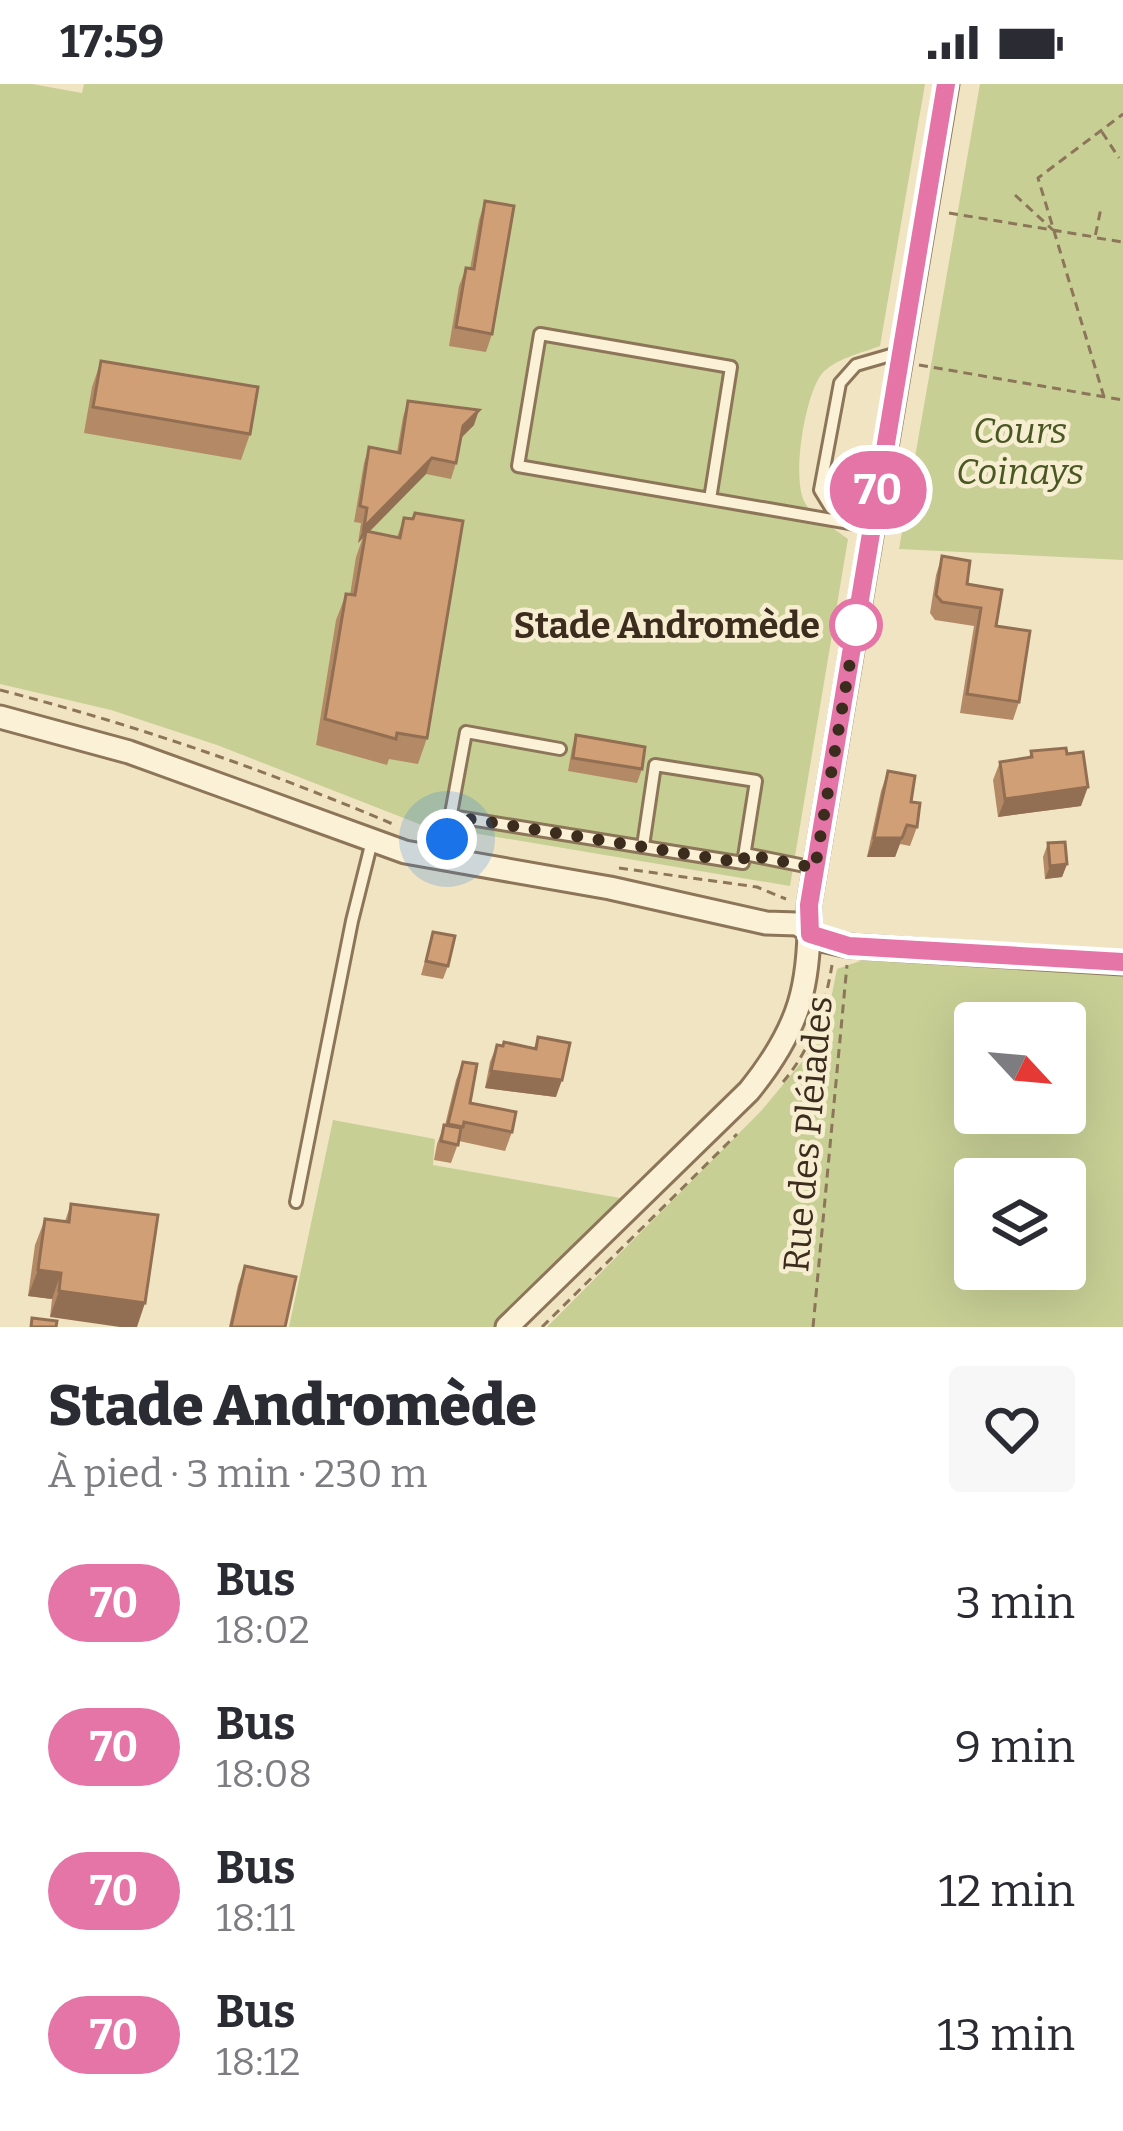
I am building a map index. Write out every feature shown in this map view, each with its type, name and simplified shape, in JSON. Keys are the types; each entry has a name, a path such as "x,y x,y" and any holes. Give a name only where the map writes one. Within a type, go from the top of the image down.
{"street":[{"path":"507,1327 734,1106 774,1061 795,1024 803,998 815,868 946,84"},
{"path":"0,717 129,752 372,841 443,860 610,888 766,923 797,923 810,934 849,946 1123,962"}],"lane":[{"path":"710,499 731,368 540,334 518,466 872,527"},
{"path":"848,523 820,490 841,383 856,365 900,358"},
{"path":"443,860 466,732 560,748"},
{"path":"644,847 655,764 756,781 744,859"},
{"path":"451,816 815,868"},
{"path":"296,1202 372,841"}],"path":[{"path":"1104,397 1038,178 1123,114"},
{"path":"1101,130 1120,158"},
{"path":"1016,195 1054,231"},
{"path":"1095,238 1101,208"},
{"path":"945,212 1123,242"},
{"path":"900,358 1123,400"},
{"path":"0,690 234,760 409,831"},
{"path":"757,887 792,901"},
{"name":"Rue des Pléiades","path":"813,1327 849,946"}],"green space":[{"path":"0,84 82,93 84,84 925,84 880,346 826,369 810,400 802,438 799,476 805,503 848,539 790,886 419,824 217,745 111,710 0,684"},
{"name":"Cours Coinays","path":"980,84 1123,84 1123,560 899,549"},
{"path":"866,959 1123,972 1123,1327 547,1327 762,1110 805,1058 828,1014 837,969"},
{"path":"333,1120 435,1139 433,1165 620,1198 621,1202 496,1327 289,1327"}],"building":[{"path":"485,201 514,206 492,334 456,327 466,268 474,269"},
{"path":"101,361 258,387 250,434 93,407"},
{"path":"408,401 479,410 463,426 456,463 432,458 364,527 367,508 360,506 369,447 400,453"},
{"path":"415,513 463,521 427,738 397,733 396,739 325,719 346,594 355,595 366,531 400,538 404,518 413,519"},
{"path":"942,556 970,561 967,584 1002,590 996,626 1030,631 1019,702 967,694 981,608 942,602 936,595"},
{"path":"576,735 645,747 642,769 573,758"},
{"path":"1066,748 1067,754 1083,752 1088,787 1005,799 1000,762 1032,757 1031,751"},
{"path":"888,771 915,776 911,802 920,803 917,827 907,825 902,838 874,838"},
{"path":"1065,842 1067,864 1050,866 1048,843"},
{"path":"433,932 455,936 448,966 426,961"},
{"path":"538,1037 570,1043 562,1080 491,1071 497,1045 504,1042 536,1049"},
{"path":"463,1062 477,1064 470,1103 516,1112 512,1132 464,1122 463,1127 448,1124"},
{"path":"444,1125 461,1128 458,1145 441,1141"},
{"path":"71,1204 158,1215 145,1303 59,1291 61,1273 38,1270 45,1219 69,1222"},
{"path":"245,1266 296,1277 285,1327 231,1327"},
{"path":"32,1318 57,1321 56,1327 31,1327"}],"bus line":[{"name":"70","path":"946,84 809,905 810,934 849,946 1123,962"}],"place":[{"name":"Stade Andromède","path":"856,625"}],"route":[{"path":"447,839 451,816 743,863 745,854 815,868 858,615 856,625"}]}
